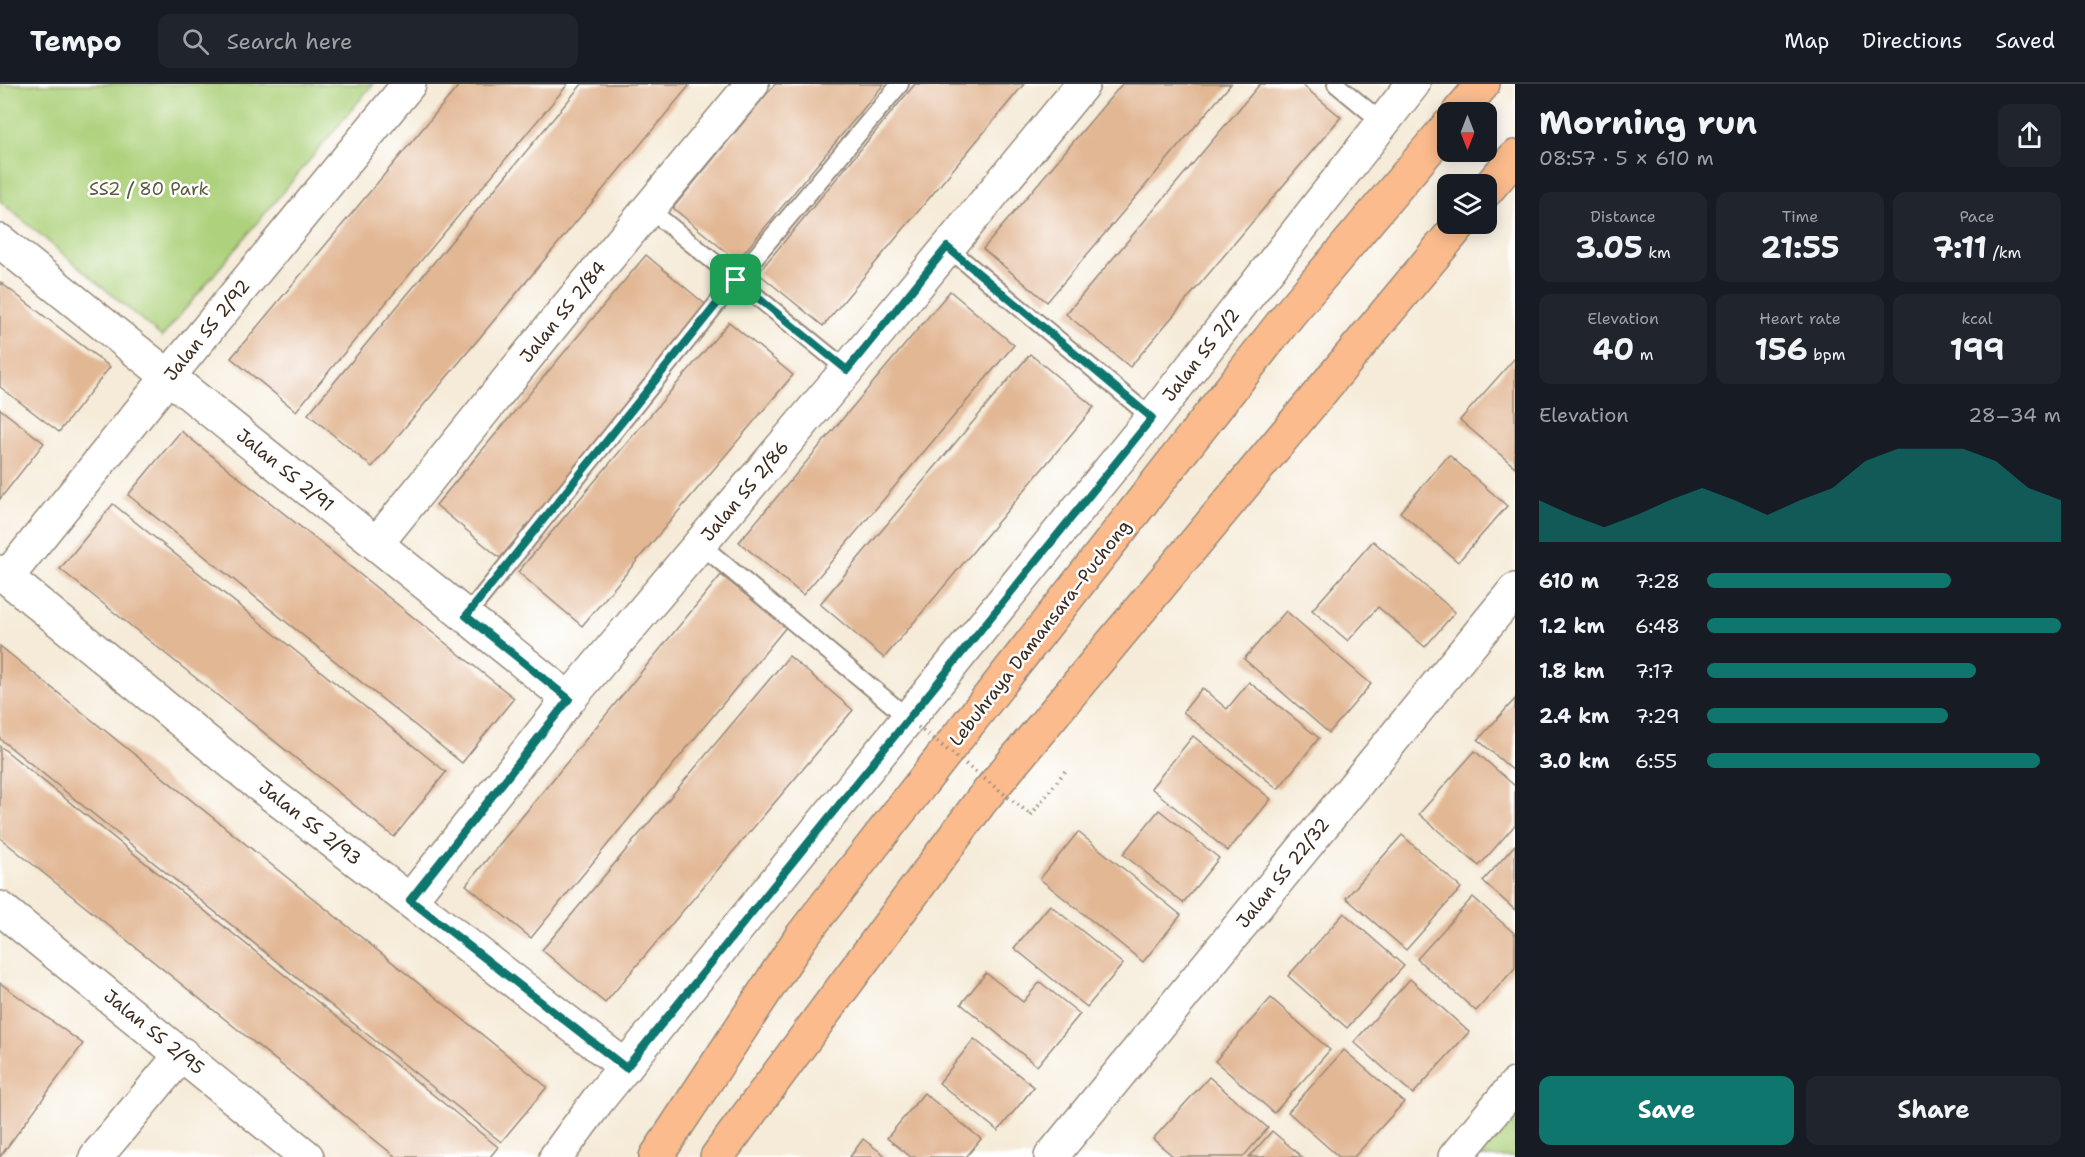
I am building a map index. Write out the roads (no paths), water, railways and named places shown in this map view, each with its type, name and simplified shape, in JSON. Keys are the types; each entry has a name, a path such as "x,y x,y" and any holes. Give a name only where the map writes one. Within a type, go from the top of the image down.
{"highway":[{"path":"1468,102 1483,84"},
{"name":"Lebuhraya Damansara–Puchong","path":"656,1151 801,937 1290,313 1437,139"},
{"path":"1497,178 1515,157"},
{"path":"717,1157 981,801 1452,234"}],"street":[{"name":"Jalan SS 2/92","path":"4,574 409,84"},
{"name":"Jalan SS 2/84","path":"377,543 559,317 753,84"},
{"name":"Jalan SS 2/86","path":"410,900 569,699 847,370 1083,84"},
{"name":"Jalan SS 2/2","path":"556,1157 598,1100 913,723 1413,84"},
{"name":"Jalan SS 2/91","path":"0,241 569,699"},
{"name":"Jalan SS 2/93","path":"4,574 258,784 626,1068"},
{"name":"Jalan SS 22/32","path":"1051,1157 1515,590"},
{"name":"Jalan SS 2/95","path":"0,908 308,1157"},
{"path":"96,1157 182,1054"},
{"path":"1455,1157 1515,1085"}],"lane":[{"path":"466,616 736,280 900,84"},
{"path":"1336,84 1382,122"},
{"path":"649,209 847,370"},
{"path":"947,247 1152,418"},
{"path":"700,544 913,723"}],"park label":[{"name":"SS2 / 80 Park","path":"149,189"}]}
